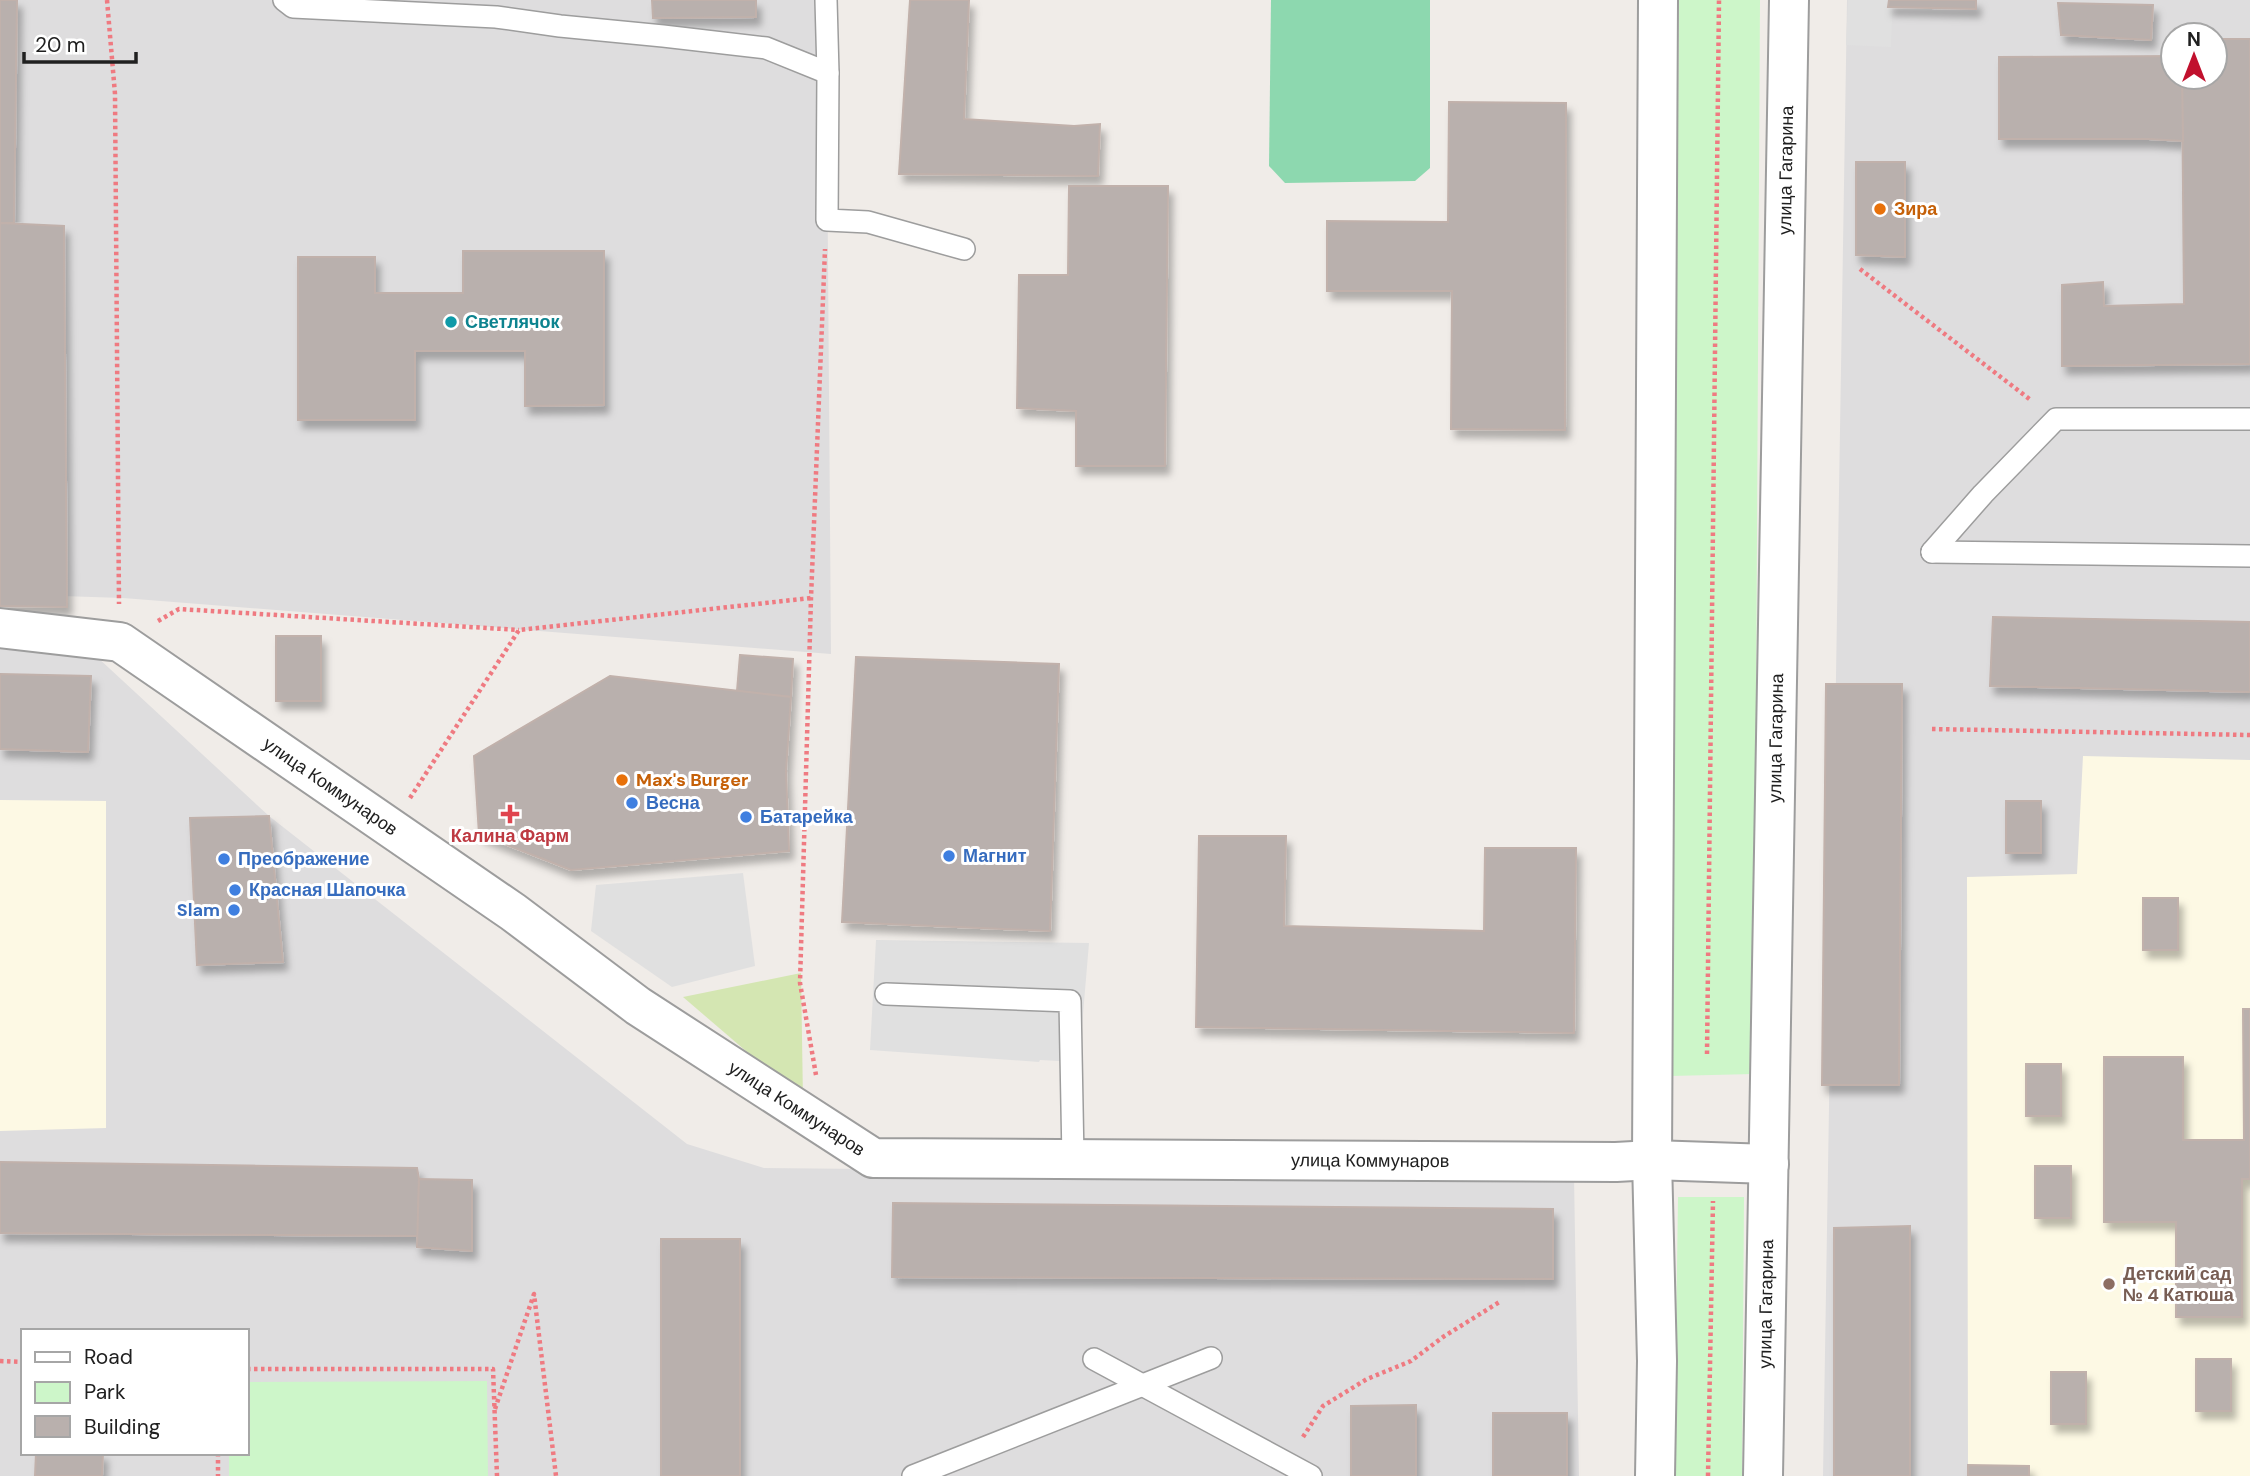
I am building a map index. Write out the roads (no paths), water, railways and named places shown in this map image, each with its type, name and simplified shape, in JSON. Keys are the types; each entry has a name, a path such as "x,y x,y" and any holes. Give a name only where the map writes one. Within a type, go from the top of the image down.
{"street":[{"path":"1655,1476 1657,1361 1653,1160 1658,0"},
{"name":"улица Гагарина","path":"1763,1476 1789,0"},
{"name":"улица Коммунаров","path":"0,628 120,642 513,912 638,1006 873,1158 1653,1160 1769,1164"}],"lane":[{"path":"284,0 293,7 496,17 766,48 828,73"},
{"path":"826,0 827,220 868,222 964,249"},
{"path":"2250,419 2056,419 1931,552 2250,556"},
{"path":"886,994 1070,1001 1073,1159"},
{"path":"913,1476 1211,1358"},
{"path":"1094,1359 1311,1476"}],"place":[{"name":"Зира","path":"1880,209"},
{"name":"Светлячок","path":"451,322"},
{"name":"Max's Burger","path":"622,780"},
{"name":"Весна","path":"632,803"},
{"name":"Калина Фарм","path":"510,814"},
{"name":"Батарейка","path":"746,817"},
{"name":"Магнит","path":"949,856"},
{"name":"Преображение","path":"224,859"},
{"name":"Красная Шапочка","path":"235,890"},
{"name":"Slam","path":"234,910"},
{"name":"Детский сад № 4 Катюша","path":"2109,1284"}]}
